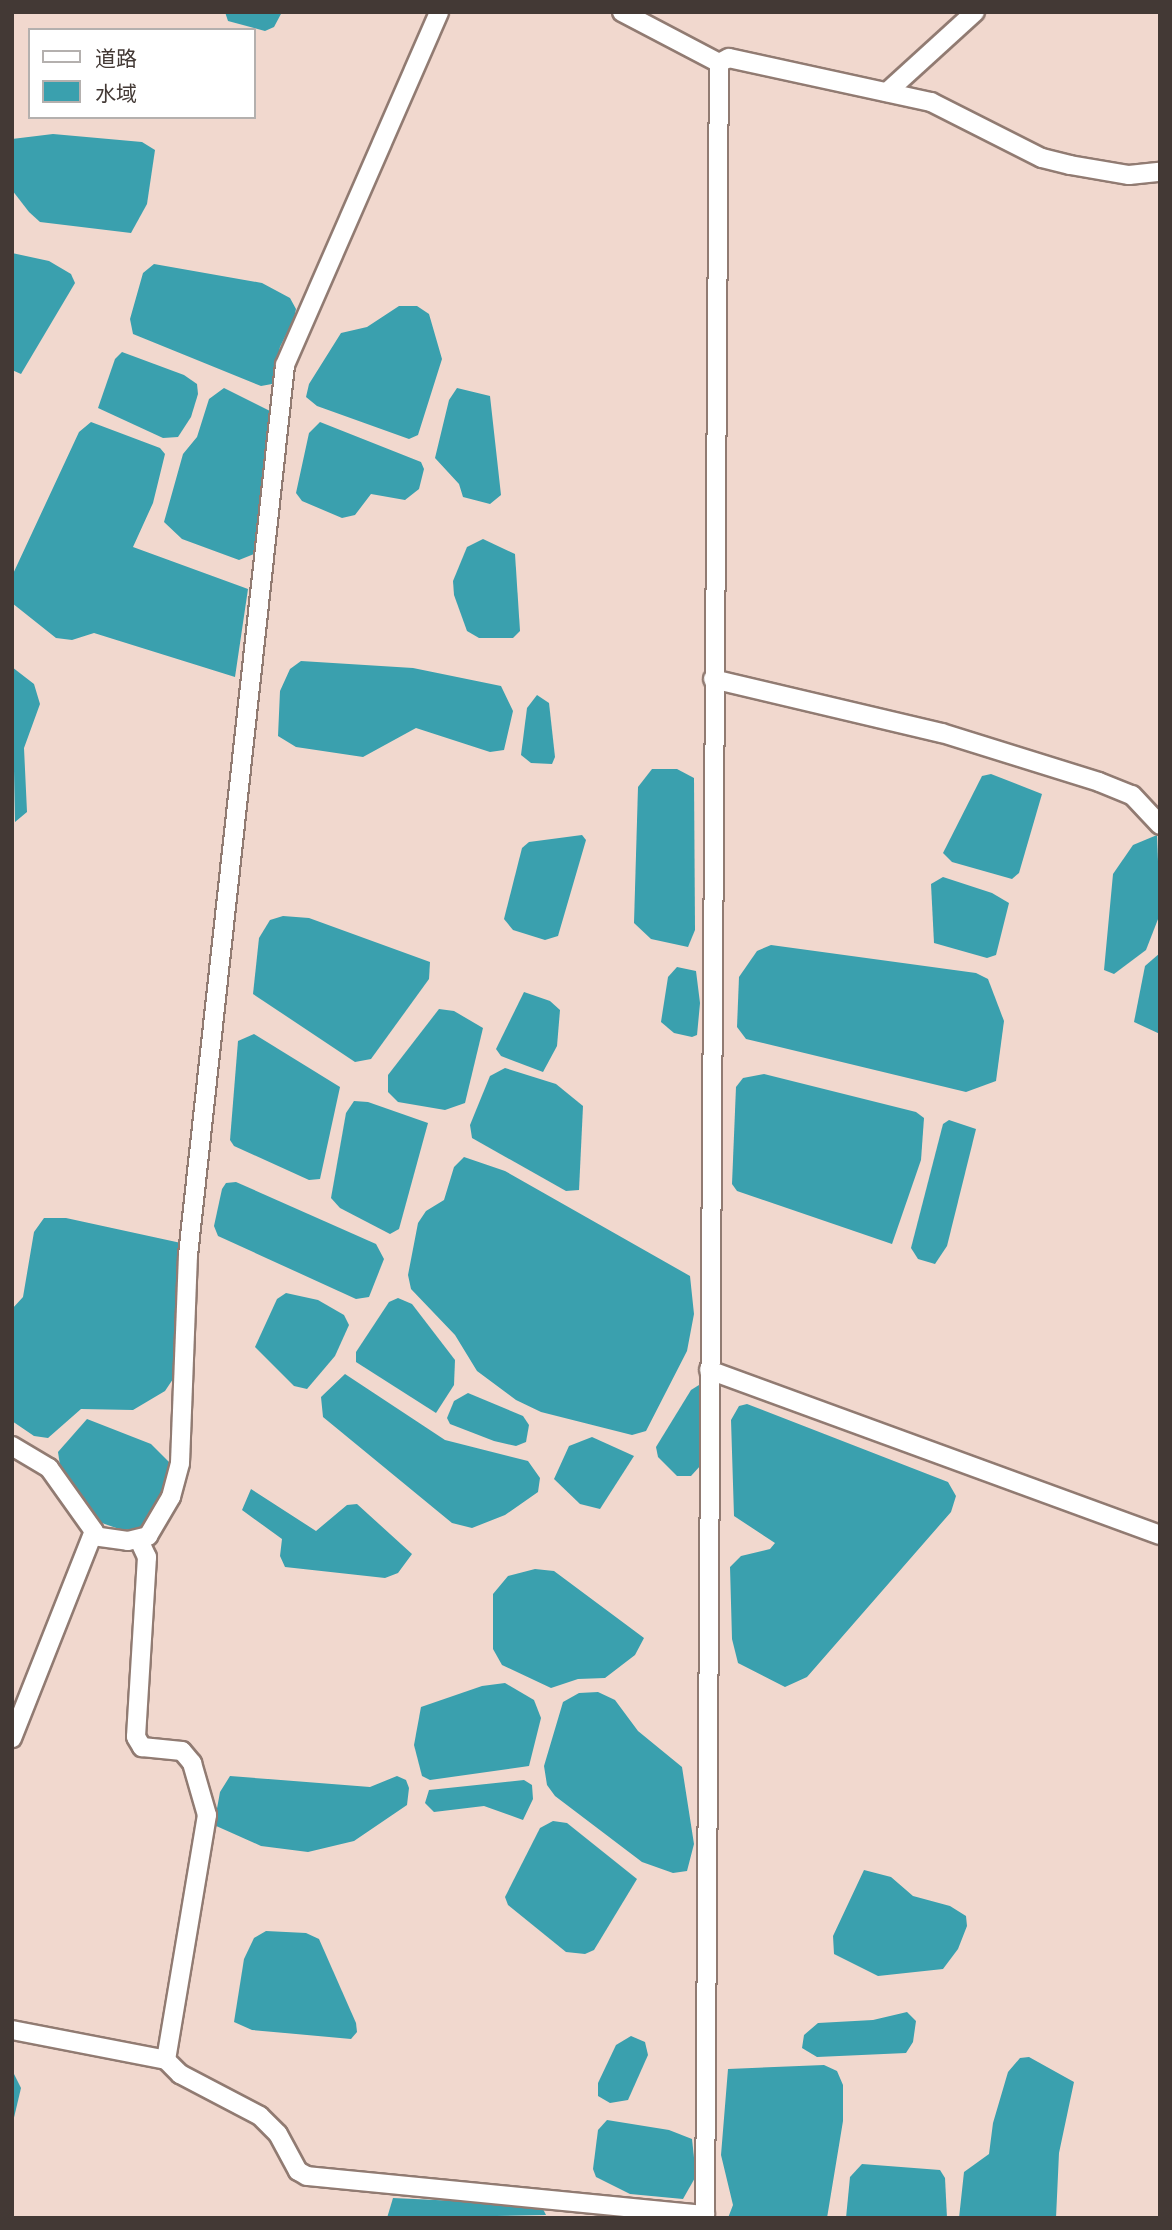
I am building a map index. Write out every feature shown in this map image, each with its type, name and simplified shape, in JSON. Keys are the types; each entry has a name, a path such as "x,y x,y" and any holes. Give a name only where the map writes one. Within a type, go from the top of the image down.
{"street":[{"path":"93,1535 139,1540 155,1528 171,1497 180,1463 188,1255 285,365 439,12"},
{"path":"622,12 719,63"},
{"path":"887,92 975,12"},
{"path":"719,63 729,58 887,92 942,107 1042,159 1129,174 1160,172"},
{"path":"12,2030 166,2060 180,2074 260,2116 278,2134 298,2171 306,2176 705,2216 719,63"},
{"path":"713,678 942,733 1098,782 1132,795 1160,825"},
{"path":"709,1370 1160,1535"},
{"path":"12,1446 59,1479 93,1526 93,1535 12,1738"},
{"path":"139,1540 147,1557 135,1737 142,1747 183,1751 192,1763 208,1815 166,2060"}],"water":[{"path":"225,12 282,12 274,27 265,31 228,21"},
{"path":"53,134 142,142 155,150 147,204 131,233 40,222 29,212 12,190 12,139"},
{"path":"12,253 49,261 71,274 75,283 21,374 12,370"},
{"path":"154,264 262,283 290,298 296,309 294,319 280,347 272,384 261,386 133,334 130,319 143,273"},
{"path":"399,306 417,306 429,314 442,359 418,435 409,439 317,406 306,397 309,384 341,333 367,327"},
{"path":"122,352 184,375 197,384 198,394 191,417 178,437 163,438 98,408 115,359"},
{"path":"224,388 270,411 254,554 239,560 182,539 164,522 183,454 197,437 209,399"},
{"path":"457,388 490,396 501,495 490,504 463,497 459,484 435,458 449,400"},
{"path":"91,422 160,448 165,454 153,503 133,547 248,589 235,677 94,633 72,640 56,638 12,603 12,576 79,432"},
{"path":"320,422 421,462 424,469 419,489 405,500 371,494 355,515 342,518 302,501 296,493 309,433"},
{"path":"483,539 515,554 520,631 513,638 479,638 467,631 454,595 453,581 467,547"},
{"path":"301,661 413,668 501,686 513,711 504,750 490,752 416,728 363,757 296,747 278,736 280,691 290,669"},
{"path":"12,667 34,684 40,704 24,748 27,812 15,822"},
{"path":"537,695 549,703 555,757 552,764 531,763 521,755 527,708"},
{"path":"652,769 677,769 694,778 695,930 688,947 651,939 634,923 638,787"},
{"path":"991,774 1042,794 1019,873 1012,879 952,862 943,853 982,776"},
{"path":"582,835 586,840 558,936 545,940 513,930 504,919 522,848 529,842"},
{"path":"1157,835 1160,914 1146,950 1114,974 1104,970 1113,874 1133,845"},
{"path":"943,877 992,893 1009,903 996,955 987,958 934,943 931,884"},
{"path":"283,916 309,918 430,962 429,979 371,1059 355,1062 253,994 259,938 270,920"},
{"path":"771,945 976,973 988,979 1004,1021 996,1081 966,1092 746,1039 737,1027 739,977 757,951"},
{"path":"1160,953 1160,1034 1134,1022 1145,966"},
{"path":"677,967 696,971 700,1003 697,1035 692,1037 674,1033 661,1022 668,977"},
{"path":"524,992 550,1001 560,1010 557,1046 543,1072 501,1056 496,1049"},
{"path":"439,1009 454,1011 483,1028 465,1103 445,1110 398,1102 388,1092 388,1075"},
{"path":"254,1034 340,1087 320,1179 309,1180 234,1146 230,1140 238,1041"},
{"path":"505,1068 556,1084 583,1106 579,1190 566,1191 472,1138 470,1125 490,1076"},
{"path":"764,1074 916,1112 924,1118 921,1160 892,1244 737,1191 732,1184 736,1087 743,1078"},
{"path":"354,1101 368,1102 428,1123 399,1229 390,1234 340,1208 331,1198 346,1113"},
{"path":"949,1120 976,1129 947,1246 935,1264 918,1259 911,1248 943,1124"},
{"path":"464,1157 505,1171 690,1276 694,1314 687,1351 646,1431 632,1435 541,1412 516,1400 477,1371 455,1335 411,1289 408,1275 418,1223 426,1211 444,1200 454,1167"},
{"path":"236,1182 376,1244 384,1259 369,1297 356,1299 218,1236 214,1226 222,1189 226,1183"},
{"path":"44,1218 66,1218 181,1243 173,1379 165,1391 133,1410 81,1409 48,1438 34,1436 12,1421 12,1309 23,1297 34,1232"},
{"path":"286,1293 318,1300 344,1315 349,1325 335,1356 307,1389 294,1386 255,1347 277,1299"},
{"path":"398,1298 412,1304 455,1360 454,1385 436,1413 356,1362 356,1352 389,1302"},
{"path":"345,1374 445,1440 528,1461 540,1478 538,1492 505,1515 472,1528 452,1523 323,1417 321,1397"},
{"path":"699,1385 701,1465 691,1476 677,1476 658,1457 656,1447 691,1390"},
{"path":"468,1393 523,1416 529,1425 526,1442 516,1446 494,1441 450,1424 447,1418 454,1401"},
{"path":"747,1404 948,1482 956,1496 951,1512 807,1677 785,1687 738,1663 732,1639 730,1567 741,1556 770,1549 775,1543 734,1516 731,1420 739,1406"},
{"path":"87,1419 151,1444 171,1464 169,1484 143,1528 122,1530 99,1522 61,1472 58,1452"},
{"path":"592,1437 634,1456 600,1509 580,1504 554,1479 569,1446"},
{"path":"251,1489 316,1531 347,1505 357,1504 412,1554 398,1573 385,1578 285,1567 280,1556 282,1539 242,1510"},
{"path":"535,1569 554,1571 644,1638 635,1655 605,1678 578,1679 551,1688 502,1665 493,1649 493,1594 508,1576"},
{"path":"505,1683 534,1700 541,1718 529,1766 430,1780 422,1776 414,1745 421,1707 482,1686"},
{"path":"598,1692 615,1700 638,1731 682,1767 694,1844 687,1871 673,1873 642,1862 555,1796 547,1785 544,1766 563,1702 579,1693"},
{"path":"230,1776 370,1787 397,1776 406,1780 409,1788 407,1805 354,1841 308,1852 261,1846 214,1825 220,1792"},
{"path":"524,1780 532,1785 533,1799 523,1820 484,1806 434,1812 425,1803 429,1790"},
{"path":"553,1821 567,1823 637,1879 594,1950 585,1954 566,1952 508,1905 505,1897 540,1828"},
{"path":"864,1870 891,1877 913,1896 950,1906 966,1916 967,1926 958,1949 943,1969 878,1976 834,1954 833,1936"},
{"path":"266,1931 306,1933 319,1939 356,2023 357,2032 351,2039 252,2030 234,2022 244,1959 254,1938"},
{"path":"907,2012 916,2021 913,2042 906,2053 817,2057 802,2048 804,2035 818,2023 873,2020"},
{"path":"631,2036 645,2042 648,2055 628,2100 610,2103 598,2096 598,2083 616,2045"},
{"path":"1029,2057 1074,2082 1059,2153 1056,2218 959,2218 964,2172 989,2154 993,2123 1008,2072 1020,2058"},
{"path":"824,2065 837,2071 843,2085 843,2121 827,2218 728,2218 733,2205 721,2155 728,2069"},
{"path":"12,2070 21,2088 12,2126"},
{"path":"607,2120 669,2130 692,2139 696,2176 683,2199 630,2194 596,2177 593,2169 598,2130"},
{"path":"862,2164 940,2170 945,2178 947,2218 846,2218 850,2177"},
{"path":"393,2198 541,2205 546,2215 387,2218"}]}
